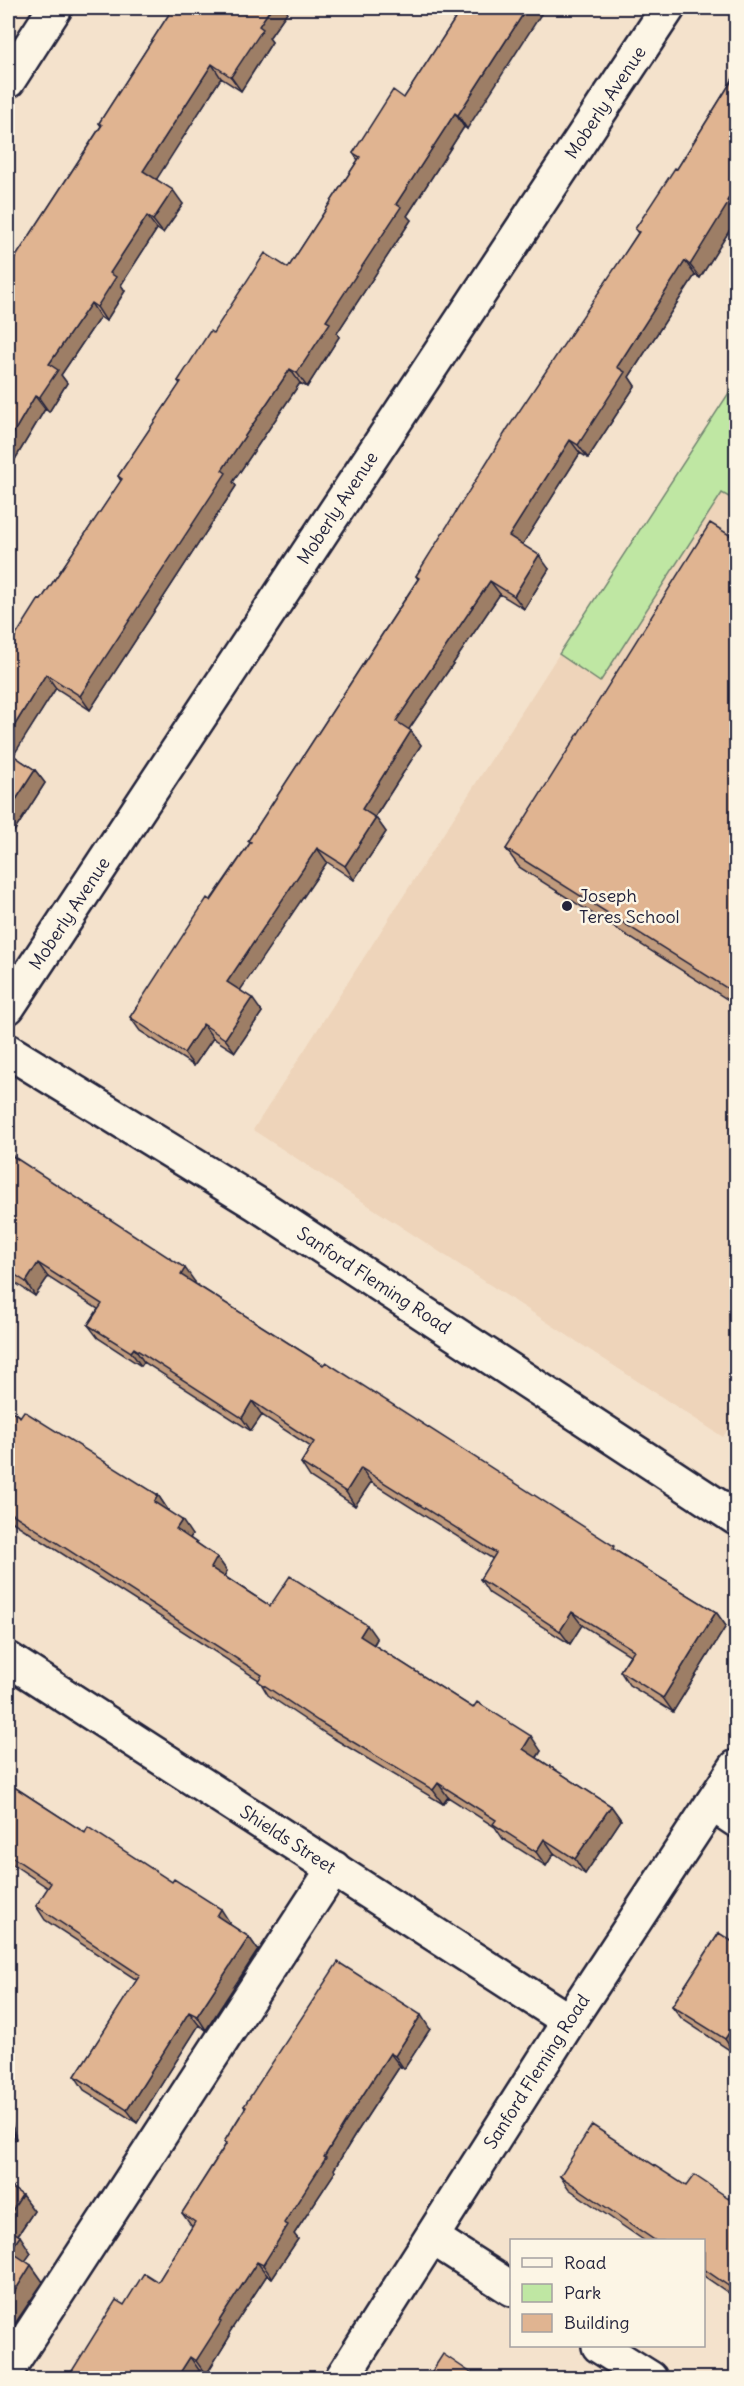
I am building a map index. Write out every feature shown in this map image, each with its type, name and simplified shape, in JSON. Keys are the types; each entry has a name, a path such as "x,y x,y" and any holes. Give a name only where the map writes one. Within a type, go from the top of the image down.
{"street":[{"path":"8,81 55,8"},
{"name":"Moberly Avenue","path":"8,1007 668,8"},
{"name":"Sanford Fleming Road","path":"8,1051 257,1204 736,1518"},
{"name":"Shields Street","path":"8,1659 569,2021"},
{"name":"Sanford Fleming Road","path":"342,2379 569,2021 724,1812 736,1767"},
{"path":"8,2369 334,1868"},
{"path":"433,2238 510,2288"},
{"path":"601,2347 650,2379"}],"shaded area":[{"name":"Joseph Teres School","path":"723,492 736,501 736,1416 723,1437 253,1130 559,654 600,681"}],"green space":[{"path":"736,382 736,501 722,493 600,682 559,654"}],"building":[{"path":"173,8 271,8 259,26 263,29 231,77 212,64 143,171 173,190 153,220 147,216 110,273 116,277 97,307 91,303 49,364 58,370 39,398 35,396 8,442 8,269 102,125 99,123"},
{"path":"462,8 527,8 458,115 455,113 396,204 401,207 326,321 330,323 297,373 290,369 222,470 226,473 80,696 46,674 8,736 8,648 122,479 118,476 181,382 178,381 210,331 213,333 265,253 288,268 360,157 353,153 393,90 404,98"},
{"path":"736,74 736,186 727,201 729,202 690,265 685,261 617,367 625,372 578,445 570,440 509,536 539,555 514,596 490,581 396,721 411,731 362,809 376,818 345,866 317,848 227,982 252,998 225,1039 203,1024 184,1053 130,1017 207,898 211,901 251,842 248,841 419,578 416,576 508,428 639,232 635,229 675,168 677,169"},
{"path":"710,523 736,539 736,994 506,849"},
{"path":"8,752 35,770 8,812"},
{"path":"8,1153 185,1268 181,1275 323,1365 326,1362 614,1546 613,1549 716,1612 663,1698 620,1671 634,1650 572,1612 560,1631 480,1579 496,1553 361,1468 346,1492 301,1463 314,1442 252,1401 242,1418 134,1348 131,1352 88,1325 102,1304 38,1263 26,1282 8,1270"},
{"path":"8,1409 20,1417 24,1411 158,1495 154,1502 182,1520 176,1529 217,1557 211,1568 270,1606 290,1576 367,1625 360,1636 473,1708 477,1702 531,1736 523,1749 611,1806 575,1859 544,1839 536,1852 493,1824 496,1820 438,1783 433,1790 318,1721 258,1681 262,1675 8,1511"},
{"path":"8,1783 85,1833 88,1827 172,1882 174,1879 221,1909 217,1916 249,1937 197,2016 189,2012 127,2110 75,2076 140,1975 36,1906 51,1883 8,1854"},
{"path":"719,1933 736,1944 736,2022 725,2039 672,2006"},
{"path":"338,1962 421,2015 395,2056 390,2053 346,2121 324,2157 326,2158 284,2223 288,2225 263,2265 257,2262 196,2361 190,2357 176,2379 67,2379 116,2300 124,2305 144,2273 158,2282 195,2222 182,2213 227,2143 224,2142 246,2107 244,2106"},
{"path":"592,2125 686,2186 694,2175 736,2203 736,2291 705,2270 705,2239 653,2239 560,2176"},
{"path":"8,2185 22,2195 8,2217"},
{"path":"8,2229 20,2236 10,2251 31,2265 8,2302"},
{"path":"443,2354 480,2379 427,2379"}],"place":[{"name":"Joseph Teres School","path":"567,906"}]}
